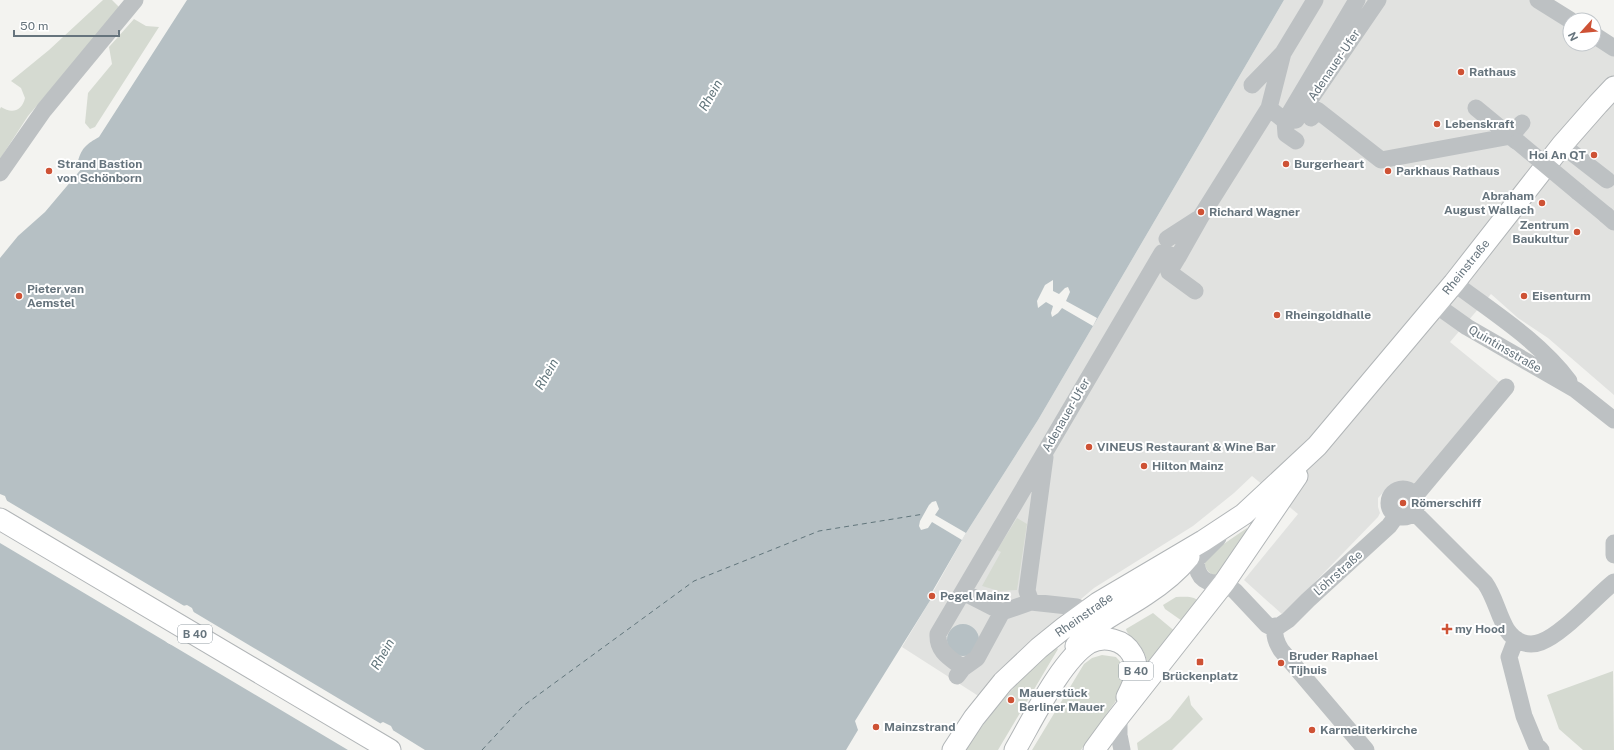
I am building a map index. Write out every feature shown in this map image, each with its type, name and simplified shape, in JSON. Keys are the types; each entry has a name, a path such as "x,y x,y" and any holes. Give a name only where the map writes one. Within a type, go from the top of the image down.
{"main road":[{"name":"Rheinstraße","path":"1094,750 1224,583 1317,446 1454,283 1562,145 1614,87"},
{"name":"Rheinstraße","path":"953,750 974,718 1003,682 1064,627 1098,603 1199,551 1244,514 1317,446"},
{"name":"B 40","path":"0,519 390,750"},
{"path":"1062,670 1075,647 1087,633 1104,620 1146,595 1179,570 1199,551"},
{"name":"Rheinstraße","path":"1015,750 1062,670 1083,648 1096,640 1103,639 1117,641 1128,649 1135,660 1136,674 1132,687 1116,720"}],"street":[{"path":"0,173 44,110 135,0"},
{"path":"1252,85 1283,53 1315,0"},
{"name":"Adenauer-Ufer","path":"1284,121 1357,0"},
{"name":"Adenauer-Ufer","path":"1284,121 1296,120 1301,114 1378,0"},
{"path":"1538,0 1562,15"},
{"path":"1602,40 1614,48"},
{"path":"1195,291 1169,272 1200,218 1269,108 1283,53"},
{"path":"1269,108 1284,121 1286,134 1296,141"},
{"path":"1476,108 1610,218"},
{"path":"1312,118 1317,110 1381,160 1514,139"},
{"path":"1514,139 1522,123"},
{"path":"1562,145 1607,180"},
{"path":"1167,239 1200,218"},
{"name":"Adenauer-Ufer","path":"1002,612 977,658 960,672 943,653 938,641 938,634 1162,253 1178,257"},
{"name":"Quintinsstraße","path":"1454,283 1534,344 1558,367 1576,390"},
{"name":"Quintinsstraße","path":"1436,305 1467,327 1576,390 1614,420"},
{"path":"1415,496 1506,387"},
{"path":"1029,596 1046,449"},
{"path":"1403,489 1412,492 1415,496 1417,504 1414,512 1406,517 1397,515 1391,509 1390,504 1392,496 1399,490 1403,489"},
{"path":"1414,512 1485,583 1490,590 1507,630 1516,639 1524,644 1542,642 1548,639 1614,582"},
{"name":"Löhrstraße","path":"1275,626 1279,626 1288,620 1389,526 1397,515"},
{"path":"1614,543 1614,555"},
{"path":"1199,551 1198,571 1203,579 1212,584 1224,583 1235,591 1264,622 1271,627 1275,626 1274,636 1281,650 1366,750"},
{"path":"963,592 1002,612 1029,596 1077,607"},
{"path":"1516,639 1509,657 1524,716 1536,748"},
{"path":"1116,720 1122,750"}],"shaded area":[{"path":"103,0 112,0 120,8 28,116 0,159 0,109 1,107 13,111 16,110 22,106 25,98 21,88 11,81 49,50"},
{"path":"1284,0 1539,0 1562,15 1562,52 1602,52 1602,46 1614,48 1614,395 1548,338 1518,318 1491,294 1450,342 1499,382 1416,484 1403,481 1388,487 1378,498 1380,513 1378,517 1283,615 1244,580 1298,514 1252,476 1234,493 1193,526 1094,588 1015,656 997,674 980,697 902,647 931,599 928,597 931,591 933,592 966,533 1038,420"},
{"path":"134,19 146,26 159,27 95,127 90,129 85,123 88,93 112,64 109,47"},
{"path":"1017,518 1027,524 1017,590 999,591 982,586 1001,552 997,550"},
{"path":"1247,528 1247,532 1239,541 1230,558 1227,570 1216,576 1211,574 1204,561 1212,552"},
{"path":"1176,597 1193,598 1202,604 1185,623 1165,609 1163,605"},
{"path":"1153,613 1177,633 1150,670 1142,649 1130,636 1126,629"},
{"path":"1055,646 1058,649 998,750 966,750 986,721 1007,695"},
{"path":"1102,655 1116,657 1124,666 1128,675 1125,688 1081,750 1032,750 1084,664 1092,658"},
{"path":"1613,671 1614,750 1583,750 1559,729 1547,695"},
{"path":"1189,695 1191,705 1203,719 1172,750 1138,750 1137,743 1170,719"}],"water":[{"name":"Rhein","path":"187,0 1284,0 1038,420 966,533 932,592 931,591 928,597 931,599 855,721 858,730 846,750 381,750 393,730 391,726 383,722 365,750 0,750 0,513 7,501 5,496 0,494 0,258 18,236 45,212 83,167 78,161 81,152 88,144 99,137","holes":["187,605 192,608 194,613 173,645 167,642 164,637 183,606"]},
{"path":"963,624 972,627 976,631 979,640 976,649 972,653 963,656 954,653 950,649 947,640 950,631 954,627"}],"pier":[{"path":"1053,280 1053,291 1059,294 1068,287 1070,292 1066,301 1097,318 1093,326 1062,308 1052,317 1051,313 1053,306 1046,302 1038,308 1037,301 1045,285"},
{"path":"4,499 186,607 166,637 169,642 174,642 192,611 383,725 368,750 348,750 0,543 0,509 5,501"},
{"path":"936,501 939,509 935,515 966,533 962,540 932,522 928,528 921,530 919,526 920,521 929,505"},
{"path":"391,729 425,750 379,750"}],"ferry route":[{"path":"482,750 523,706 694,581 819,531 924,514"}],"place":[{"name":"Rathaus","path":"1461,72"},
{"name":"Lebenskraft","path":"1437,124"},
{"name":"Hoi An QT","path":"1594,155"},
{"name":"Burgerheart","path":"1286,164"},
{"name":"Strand Bastion von Schönborn","path":"49,171"},
{"name":"Parkhaus Rathaus","path":"1388,171"},
{"name":"Abraham August Wallach","path":"1542,203"},
{"name":"Richard Wagner","path":"1201,212"},
{"name":"Zentrum Baukultur","path":"1577,232"},
{"name":"Pieter van Aemstel","path":"19,296"},
{"name":"Eisenturm","path":"1524,296"},
{"name":"Rheingoldhalle","path":"1277,315"},
{"name":"VINEUS Restaurant & Wine Bar","path":"1089,447"},
{"name":"Hilton Mainz","path":"1144,466"},
{"name":"Römerschiff","path":"1403,503"},
{"name":"Pegel Mainz","path":"932,596"},
{"name":"my Hood","path":"1447,629"},
{"name":"Brückenplatz","path":"1200,662"},
{"name":"Bruder Raphael Tijhuis","path":"1281,663"},
{"name":"Mauerstück Berliner Mauer","path":"1011,700"},
{"name":"Mainzstrand","path":"876,727"},
{"name":"Karmeliterkirche","path":"1312,730"}]}
